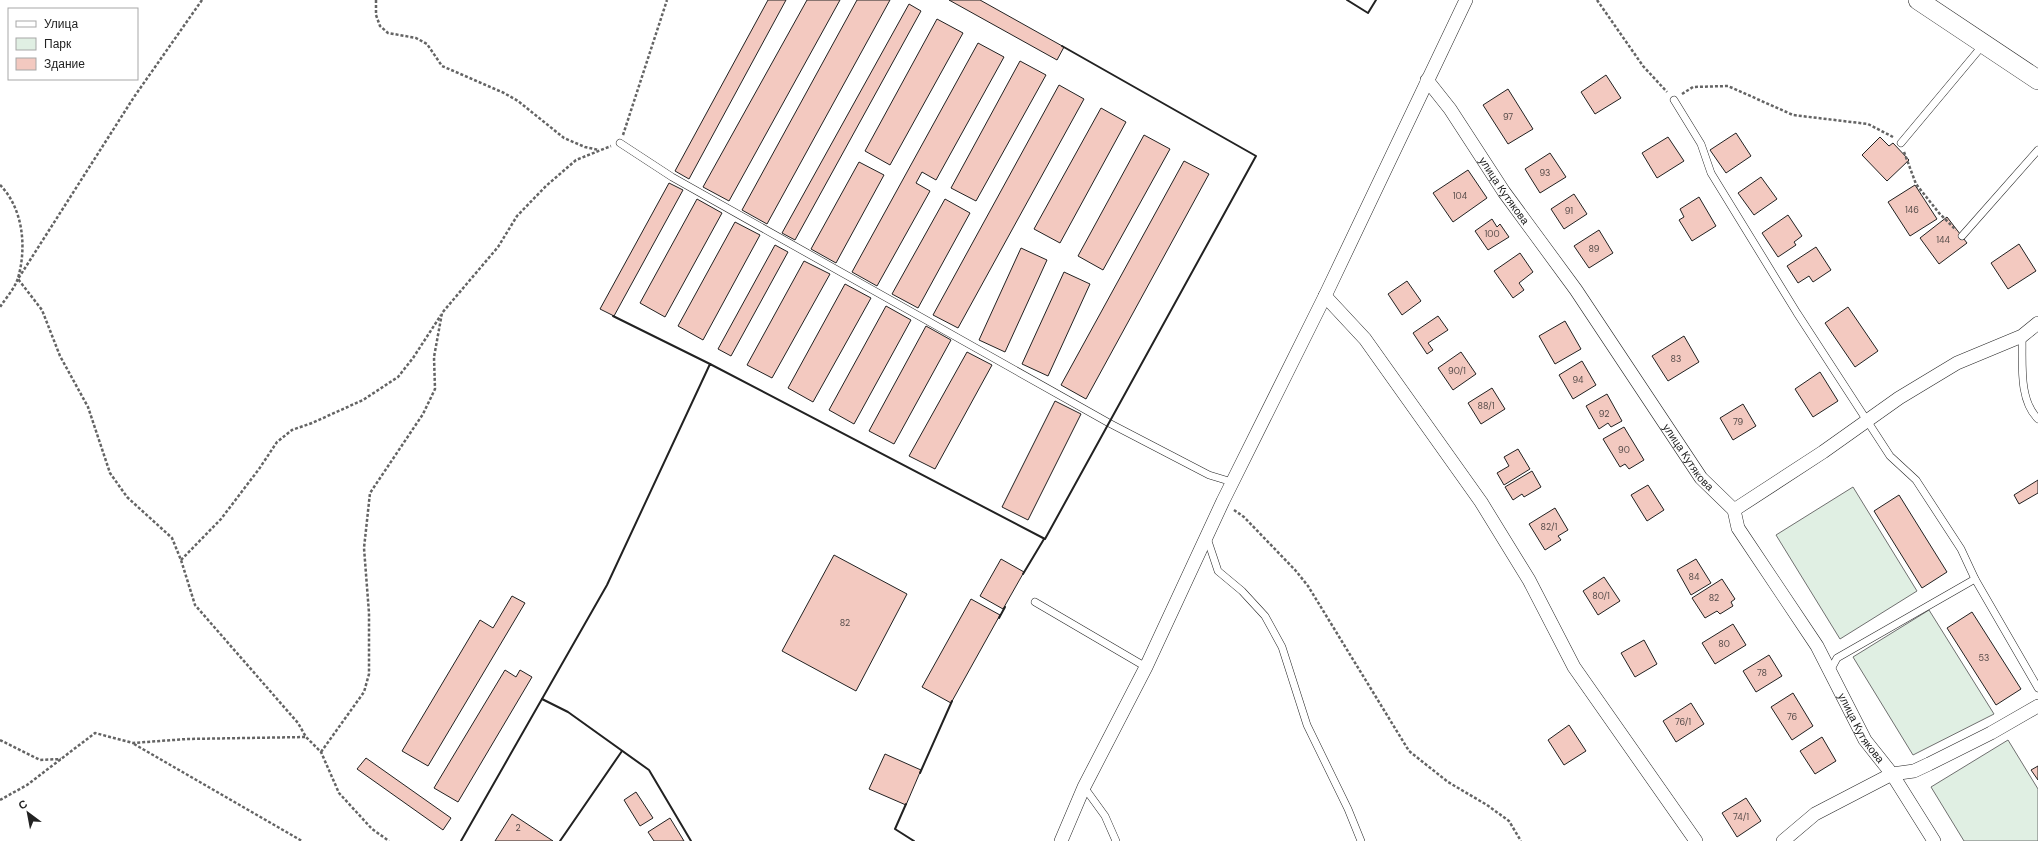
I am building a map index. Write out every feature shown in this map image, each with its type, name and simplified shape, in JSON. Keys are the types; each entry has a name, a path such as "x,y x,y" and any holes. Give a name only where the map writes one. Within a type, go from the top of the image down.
{"main road":[{"path":"1918,0 2038,80"}],"street":[{"path":"1061,841 1084,787 1146,667 1207,538 1222,501 1325,296 1466,0"},
{"name":"улица Кутякова","path":"1427,80 1450,109 1504,192 1576,290 1701,478 1734,510 1738,528 1817,646 1865,740 1892,774 1934,841"},
{"path":"1325,296 1365,339 1481,502 1529,580 1574,668 1696,841"},
{"path":"1734,510 1823,452 1899,398 1957,363 2022,336 2038,323"},
{"path":"1783,841 1815,814 1892,774 1914,771 1929,764 1991,733 2038,706"}],"lane":[{"path":"1901,143 1984,43"},
{"path":"1674,100 1701,144 1715,180 1866,421 1890,456 1916,480 1961,549 1975,579 2038,688"},
{"path":"620,143 672,177 1108,423 1209,475 1232,482"},
{"path":"1962,236 2038,150"},
{"path":"2022,336 2026,397 2032,413 2038,419"},
{"path":"1207,538 1218,571 1242,591 1265,616 1282,647 1307,724 1361,841"},
{"path":"1830,671 1837,658 1975,579"},
{"path":"1035,602 1146,667"},
{"path":"1084,787 1105,816 1116,841"}],"path":[{"path":"0,307 134,97 202,0"},
{"path":"376,0 376,15 380,26 388,32 416,38 427,44 442,66 504,93 564,138 585,147 600,150"},
{"path":"181,560 221,519 259,469 277,442 292,430 312,423 363,400 398,377 413,358 442,312 498,247 522,211 546,186 576,160 620,143 667,0"},
{"path":"1597,0 1643,66 1674,100 1693,87 1728,86 1794,115 1868,124 1889,133 1901,143 1916,184 1939,213 1962,236"},
{"path":"0,185 9,194 19,215 22,248 18,279 42,310 60,356 88,407 110,472 127,497 172,538 181,560 195,605 298,723 306,737 321,752 339,793 372,829 389,841"},
{"path":"321,752 364,692 369,674 369,613 364,548 370,493 424,414 435,389 434,357 442,312"},
{"path":"1222,501 1244,517 1296,570 1308,586 1409,751 1448,782 1487,805 1508,821 1522,841"},
{"path":"0,800 27,785 95,733 133,743 302,841"},
{"path":"133,743 187,739 306,737"},
{"path":"0,740 40,760 61,760"}],"green space":[{"path":"1853,487 1917,591 1840,639 1776,535"},
{"path":"1929,610 1994,714 1913,755 1853,657"},
{"path":"2008,740 2038,789 2038,841 1964,841 1931,787"}],"building":[{"path":"768,0 786,0 689,179 675,171"},
{"path":"807,0 840,0 729,201 703,187"},
{"path":"857,0 890,0 767,224 742,210"},
{"path":"949,0 980,0 1064,47 1057,60"},
{"path":"909,4 921,11 795,240 782,233"},
{"path":"937,19 963,33 890,165 865,151"},
{"path":"978,43 1004,57 936,180 922,172 916,183 930,191 877,286 852,272"},
{"path":"1020,61 1046,75 976,201 951,188"},
{"path":"1606,75 1621,98 1595,114 1581,92"},
{"path":"1059,85 1084,99 958,328 933,315"},
{"path":"1508,89 1533,129 1508,144 1483,105"},
{"path":"1101,108 1126,122 1060,243 1034,229"},
{"path":"1736,133 1751,156 1726,173 1710,150"},
{"path":"1144,135 1170,149 1103,270 1078,256"},
{"path":"1668,137 1684,161 1657,178 1642,153"},
{"path":"1880,137 1889,146 1893,143 1909,160 1887,181 1862,155"},
{"path":"1550,153 1566,177 1540,193 1525,169"},
{"path":"1184,161 1209,174 1086,399 1061,385"},
{"path":"859,162 884,175 836,263 811,249"},
{"path":"1468,170 1487,198 1453,222 1433,193"},
{"path":"1761,177 1777,199 1754,215 1738,193"},
{"path":"669,183 683,190 614,316 600,309"},
{"path":"1915,185 1937,219 1910,236 1888,202"},
{"path":"1574,194 1587,214 1564,229 1551,209"},
{"path":"1699,197 1716,226 1692,241 1679,220 1684,217 1680,209"},
{"path":"697,199 722,213 665,317 640,303"},
{"path":"945,199 970,213 918,308 892,294"},
{"path":"1788,215 1802,236 1794,242 1796,245 1778,257 1762,233"},
{"path":"1947,217 1967,243 1939,264 1920,238"},
{"path":"1492,219 1497,227 1500,224 1509,237 1488,250 1475,231"},
{"path":"735,222 760,235 703,340 678,326"},
{"path":"1599,230 1613,253 1589,268 1574,246"},
{"path":"2019,244 2036,271 2008,289 1991,263"},
{"path":"775,245 788,252 731,356 718,349"},
{"path":"1816,247 1831,270 1813,282 1809,276 1798,283 1787,266"},
{"path":"1021,248 1047,260 1005,352 979,340"},
{"path":"1520,253 1533,272 1519,283 1524,290 1513,298 1494,271"},
{"path":"804,261 830,274 772,378 747,365"},
{"path":"1064,272 1090,284 1048,376 1022,364"},
{"path":"1407,281 1421,301 1402,315 1388,294"},
{"path":"845,284 871,298 813,402 788,388"},
{"path":"886,306 911,320 854,424 829,410"},
{"path":"1848,307 1878,351 1855,367 1825,323"},
{"path":"1438,316 1448,330 1428,343 1433,350 1427,354 1413,333"},
{"path":"1565,321 1581,349 1555,364 1539,336"},
{"path":"926,326 951,340 894,444 869,431"},
{"path":"1684,336 1699,362 1668,381 1652,356"},
{"path":"967,352 992,365 935,469 909,456"},
{"path":"1461,352 1476,374 1453,390 1438,368"},
{"path":"1582,361 1596,385 1573,399 1559,375"},
{"path":"1820,372 1838,401 1813,417 1795,389"},
{"path":"1492,388 1505,409 1481,424 1468,403"},
{"path":"1607,394 1622,421 1611,427 1608,423 1599,429 1586,406"},
{"path":"1055,401 1081,414 1028,520 1002,507"},
{"path":"1743,404 1756,426 1733,440 1720,418"},
{"path":"1624,427 1644,460 1629,469 1625,464 1620,467 1603,439"},
{"path":"1518,449 1530,469 1504,485 1497,473 1509,466 1504,457"},
{"path":"1532,471 1541,487 1524,497 1522,494 1513,500 1505,487"},
{"path":"2038,480 2038,493 2019,504 2014,495"},
{"path":"1648,485 1664,510 1647,521 1631,495"},
{"path":"1899,495 1947,572 1922,588 1874,511"},
{"path":"1555,508 1568,530 1558,536 1561,540 1545,550 1529,524"},
{"path":"834,555 907,594 856,691 782,651"},
{"path":"1001,559 1024,572 1003,609 980,596"},
{"path":"1696,559 1711,583 1691,595 1677,570"},
{"path":"1604,577 1620,601 1598,615 1583,591"},
{"path":"1722,579 1735,599 1731,602 1733,606 1720,614 1717,611 1705,618 1692,598"},
{"path":"512,596 525,603 428,766 402,751 480,620 493,628"},
{"path":"971,599 1000,615 951,703 922,687"},
{"path":"1972,612 2021,689 1996,705 1947,628"},
{"path":"1733,624 1746,645 1715,664 1702,643"},
{"path":"1644,640 1657,664 1635,677 1621,653"},
{"path":"1769,655 1782,676 1756,692 1743,671"},
{"path":"505,670 516,677 520,670 532,677 458,802 434,788"},
{"path":"1793,693 1813,726 1792,740 1771,707"},
{"path":"1691,703 1704,724 1676,742 1663,721"},
{"path":"1569,725 1586,751 1564,765 1548,740"},
{"path":"1822,737 1836,761 1815,774 1800,751"},
{"path":"885,754 921,770 906,805 869,789"},
{"path":"366,758 451,818 443,830 357,769"},
{"path":"2038,766 2038,780 2031,770"},
{"path":"636,792 653,818 640,826 624,800"},
{"path":"1746,798 1761,821 1737,837 1722,813"},
{"path":"512,814 553,841 495,841"},
{"path":"670,818 684,841 654,841 648,832"}],"wall":[{"path":"1347,0 1368,13 1376,0"},
{"path":"613,316 710,364 1045,539 1256,156 1062,46"},
{"path":"461,841 607,585 710,364 711,365"},
{"path":"1023,574 1044,539"},
{"path":"999,618 1005,607"},
{"path":"542,699 568,712 649,770 691,841"},
{"path":"920,773 952,701"},
{"path":"560,841 622,751"},
{"path":"906,804 895,829 914,841"}]}
